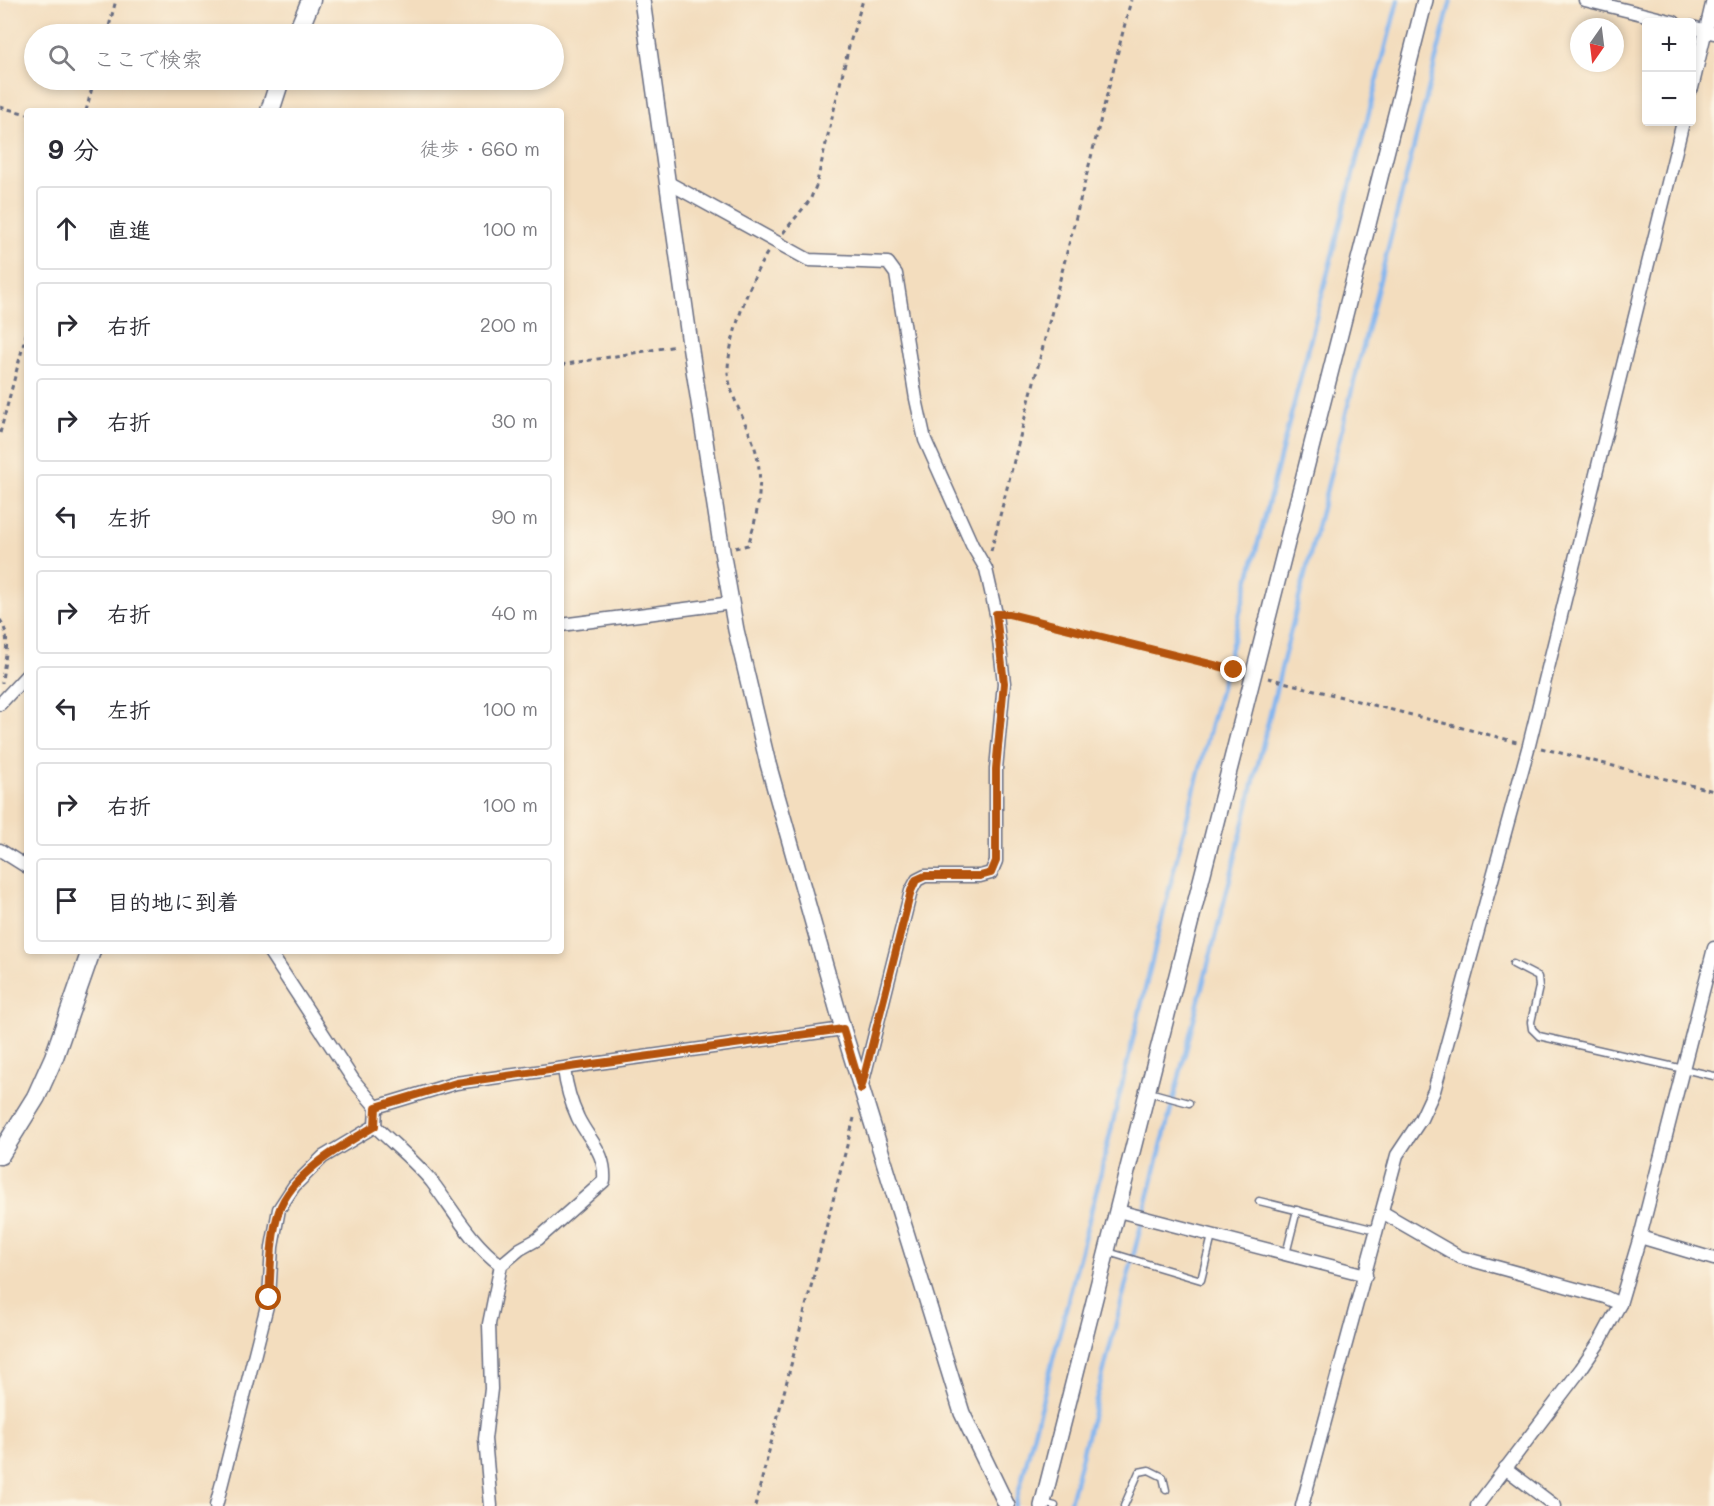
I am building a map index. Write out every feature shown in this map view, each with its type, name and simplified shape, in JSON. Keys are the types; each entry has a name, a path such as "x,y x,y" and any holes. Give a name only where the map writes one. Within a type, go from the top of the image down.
{"main road":[{"path":"301,24 311,0"},
{"path":"271,108 277,90"},
{"path":"0,1155 36,1097 54,1057 90,954"}],"street":[{"path":"642,0 690,344 722,551 736,630 768,764 843,1029 962,1413 1006,1506"},
{"path":"1047,1505 1118,1211 1425,0"},
{"path":"1585,0 1658,18"},
{"path":"1696,76 1710,32 1713,0"},
{"path":"1302,1506 1397,1155 1421,1119 1434,1092 1529,745 1682,126"},
{"path":"667,182 809,260 888,263 896,274 916,399 925,440 972,545 986,569 996,614 1004,683 996,769 996,861 991,873 980,876 925,876 916,880 911,891 861,1089"},
{"path":"564,625 732,603"},
{"path":"3,700 24,678"},
{"path":"0,850 24,865"},
{"path":"1477,1506 1600,1341 1620,1304 1640,1236 1714,948"},
{"path":"270,954 354,1081 376,1107 375,1126 430,1181 471,1239 501,1265"},
{"path":"376,1107 456,1083 843,1029"},
{"path":"491,1506 485,1439 491,1389 489,1324 499,1284 501,1265 520,1249 538,1239 604,1181 605,1170 600,1151 578,1118 566,1084 564,1069"},
{"path":"216,1506 269,1298 272,1247 279,1209 294,1186 323,1157 375,1126"},
{"path":"1118,1211 1366,1275"},
{"path":"1382,1212 1460,1257 1605,1297 1620,1304"},
{"path":"1640,1236 1714,1259"},
{"path":"1505,1468 1555,1506"}],"lane":[{"path":"1513,964 1538,977 1539,987 1531,1023 1532,1029 1539,1036 1714,1076"},
{"path":"1148,1092 1187,1103"},
{"path":"1259,1201 1376,1230"},
{"path":"1286,1254 1297,1210"},
{"path":"1108,1252 1201,1280 1212,1236"},
{"path":"1124,1506 1139,1472 1149,1470 1163,1477 1166,1490"}],"path":[{"path":"110,24 116,0"},
{"path":"722,551 748,545 756,521 760,483 759,460 728,374 730,352 745,297 759,265 774,242 810,200 816,186 862,0"},
{"path":"986,569 1131,0"},
{"path":"87,108 91,90"},
{"path":"0,107 24,113"},
{"path":"0,433 24,342"},
{"path":"564,365 690,344"},
{"path":"996,614 1009,614 1234,670"},
{"path":"0,620 5,628 7,640 2,681 3,700"},
{"path":"1270,679 1714,791"},
{"path":"755,1506 861,1089"}],"waterway":[{"path":"1015,1506 1097,1188 1177,857 1398,0"},
{"path":"1069,1506 1233,867 1451,0"}],"route":[{"path":"269,1298 272,1247 279,1209 294,1186 323,1157 375,1126 376,1107 456,1083 843,1029 861,1089 911,891 916,880 925,876 980,876 991,873 996,861 996,769 1004,683 996,614 1009,614 1234,670"}]}
